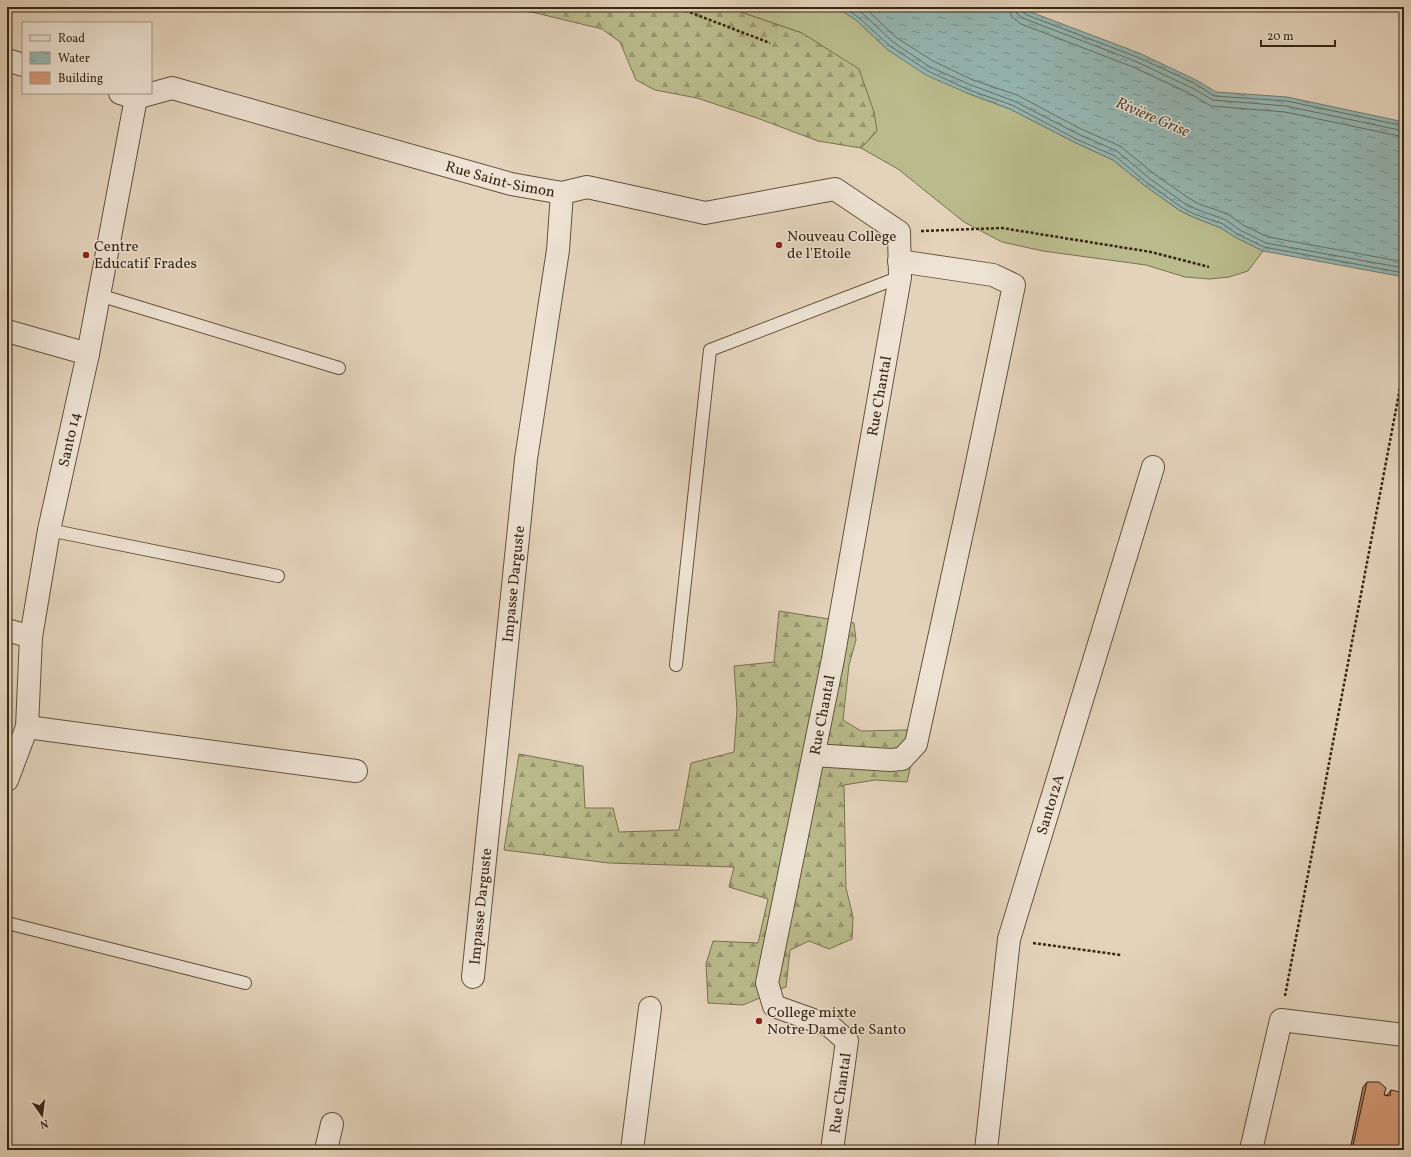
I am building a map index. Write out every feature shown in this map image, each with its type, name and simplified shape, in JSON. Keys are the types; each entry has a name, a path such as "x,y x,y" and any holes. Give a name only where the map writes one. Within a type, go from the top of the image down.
{"street":[{"path":"7,60 22,65"},
{"name":"Rue Saint-Simon","path":"152,91 172,88 511,184 562,193 587,187 705,213 836,189 899,232"},
{"name":"Santo 14","path":"7,780 27,727 31,637 49,530 88,354 99,295 128,95"},
{"name":"Impasse Darguste","path":"473,977 526,459 558,250 562,193"},
{"name":"Rue Chantal","path":"832,1150 847,1041 830,1026 774,1006 767,983 833,659 900,269 899,232"},
{"path":"814,755 896,760 902,759 916,744 1014,284 993,275 900,269"},
{"path":"7,331 88,354"},
{"name":"Santo12A","path":"986,1150 1009,939 1153,467"},
{"path":"7,630 31,637"},
{"path":"27,727 356,771"},
{"path":"632,1150 650,1008"},
{"path":"1251,1150 1280,1020 1404,1035"},
{"path":"326,1150 332,1124"}],"lane":[{"path":"676,665 710,350 900,269"},
{"path":"99,295 339,368"},
{"path":"49,530 278,576"},
{"path":"7,923 245,983"}],"path":[{"path":"676,7 770,43"},
{"path":"899,232 1002,228 1152,252 1209,267"},
{"path":"1280,1020 1404,367"},
{"path":"1009,939 1121,955"}],"green space":[{"path":"494,7 726,7 802,33 859,69 874,112 877,131 861,148 818,141 757,118 697,98 655,90 636,80 620,42 602,29 536,13"},
{"path":"726,7 836,7 856,20 888,50 967,93 1010,109 1113,160 1144,185 1179,210 1221,228 1263,251 1248,271 1229,277 1210,279 1185,277 1146,265 1043,251 1002,242 964,222 898,169 861,148 877,131 802,33"},
{"path":"779,611 854,623 856,640 849,665 843,720 861,731 907,730 910,769 907,782 875,780 844,785 846,888 853,917 852,939 829,949 809,941 790,950 786,987 743,1005 708,1003 706,964 713,941 758,943 768,899 729,887 734,867 609,863 504,850 519,754 583,766 585,808 613,808 619,832 679,830 691,763 734,752 737,710 734,666 774,662"}],"water":[{"name":"Rivière Grise","path":"836,7 1021,7 1139,53 1196,80 1216,92 1287,97 1404,122 1404,277 1263,251 1221,228 1179,210 1144,185 1113,160 1010,109 967,93 926,75 888,50 856,20"}],"building":[{"path":"1367,1082 1379,1082 1386,1088 1384,1095 1390,1096 1391,1090 1404,1093 1404,1130 1400,1150 1352,1150"}],"place":[{"name":"Nouveau College de l'Etoile","path":"779,245"},
{"name":"Centre Educatif Frades","path":"86,255"},
{"name":"College mixte Notre Dame de Santo","path":"759,1021"}]}
